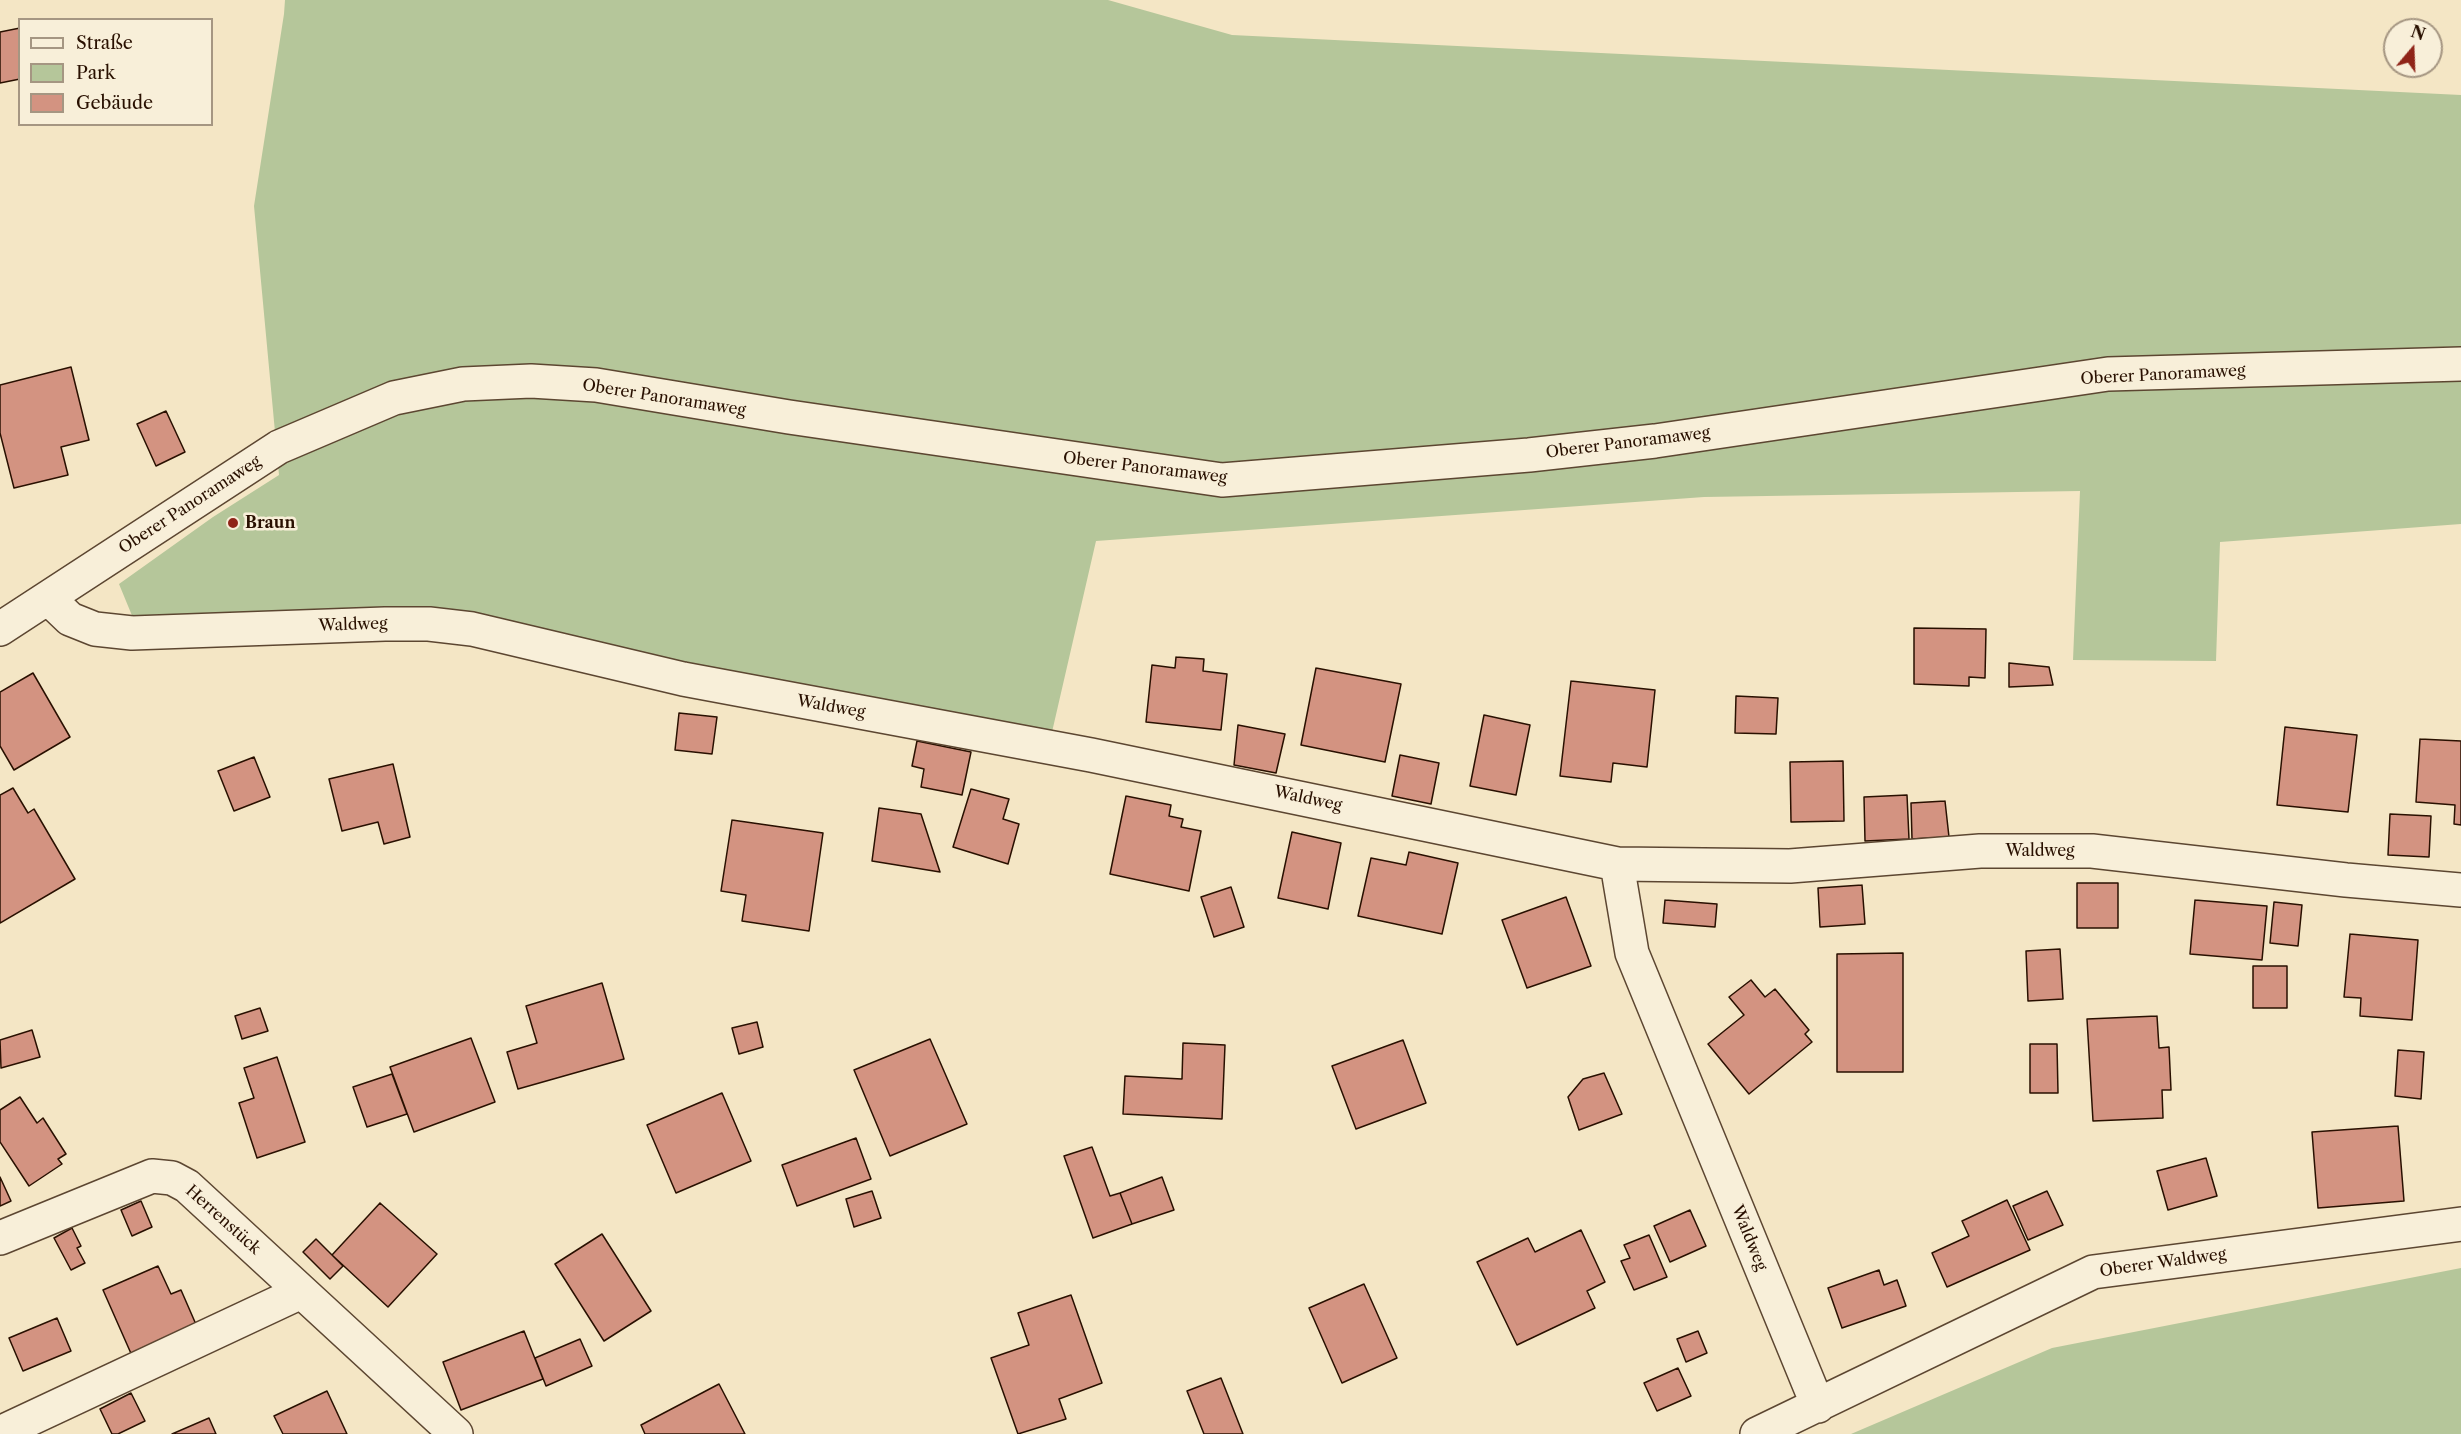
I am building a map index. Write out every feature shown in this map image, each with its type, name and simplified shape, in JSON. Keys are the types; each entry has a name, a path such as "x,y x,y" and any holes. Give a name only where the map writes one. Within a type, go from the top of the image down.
{"street":[{"name":"Oberer Panoramaweg","path":"0,628 279,447 394,398 464,384 531,381 596,386 789,417 1222,480 1529,455 1655,441 2108,374 2461,364"},
{"name":"Waldweg","path":"48,598 70,619 95,629 132,633 396,624 429,624 472,629 683,679 1091,755 1617,864 1790,866 1980,851 2092,851 2334,879 2461,890"},
{"name":"Waldweg","path":"1617,864 1632,953 1818,1406"},
{"name":"Herrenstück","path":"0,1238 152,1176 172,1178 187,1186 456,1434"},
{"name":"Oberer Waldweg","path":"1757,1434 2092,1272 2461,1224"},
{"path":"0,1433 301,1292"}],"green space":[{"path":"285,0 1108,0 1232,35 2461,95 2461,524 2220,542 2216,661 2073,660 2080,491 1704,497 1096,541 1052,732 740,674 437,612 343,609 133,618 119,584 213,517 279,475 254,206"},
{"path":"2461,1268 2461,1434 1851,1434 2052,1348"}],"building":[{"path":"18,28 18,79 0,83 0,32"},
{"path":"71,367 89,440 61,447 68,475 14,488 0,433 0,385"},
{"path":"166,411 185,452 156,466 137,424"},
{"path":"1914,628 1986,629 1985,678 1969,677 1969,686 1914,684"},
{"path":"1176,657 1204,659 1203,671 1227,674 1221,730 1146,722 1152,665 1175,668"},
{"path":"2009,663 2049,667 2053,685 2009,687"},
{"path":"1316,668 1401,684 1385,762 1301,745"},
{"path":"33,673 70,737 14,770 0,746 0,692"},
{"path":"1571,681 1655,690 1647,767 1613,763 1611,782 1560,776"},
{"path":"1736,696 1778,698 1776,734 1735,733"},
{"path":"679,713 717,717 712,754 675,750"},
{"path":"1484,715 1530,725 1516,795 1470,786"},
{"path":"1238,725 1285,734 1276,773 1234,765"},
{"path":"2285,727 2357,735 2348,812 2277,805"},
{"path":"2420,739 2461,741 2461,825 2454,824 2455,805 2416,802"},
{"path":"917,741 971,752 962,795 921,787 924,769 912,766"},
{"path":"1400,755 1439,763 1431,804 1392,796"},
{"path":"254,757 270,797 234,811 218,771"},
{"path":"1843,761 1844,821 1791,822 1790,762"},
{"path":"393,764 410,837 384,844 378,822 342,831 329,779"},
{"path":"13,788 28,813 34,809 75,879 0,923 0,795"},
{"path":"971,789 1009,799 1003,819 1019,824 1008,864 953,847"},
{"path":"1907,795 1909,839 1865,841 1864,797"},
{"path":"1126,796 1171,805 1169,816 1183,819 1181,827 1201,831 1189,891 1110,874"},
{"path":"1945,801 1949,837 1912,839 1911,803"},
{"path":"879,808 921,814 940,872 872,861"},
{"path":"2390,814 2431,816 2429,857 2388,855"},
{"path":"732,820 823,833 809,931 742,921 746,895 721,891"},
{"path":"1292,832 1341,843 1328,909 1278,898"},
{"path":"1409,852 1458,863 1442,934 1358,916 1371,858 1406,865"},
{"path":"2077,883 2118,883 2118,928 2077,928"},
{"path":"1862,885 1865,924 1820,927 1818,888"},
{"path":"1231,887 1244,927 1214,937 1201,897"},
{"path":"1566,897 1591,966 1527,988 1502,920"},
{"path":"1665,900 1717,904 1715,927 1663,923"},
{"path":"2195,900 2267,906 2262,960 2190,954"},
{"path":"2274,902 2302,905 2298,946 2270,943"},
{"path":"2350,934 2418,940 2412,1020 2360,1016 2361,998 2344,997"},
{"path":"2060,949 2063,999 2028,1001 2026,951"},
{"path":"1903,953 1903,1072 1837,1072 1837,954"},
{"path":"2253,966 2287,966 2287,1008 2253,1008"},
{"path":"1751,980 1765,997 1775,989 1809,1030 1805,1034 1812,1042 1749,1094 1708,1044 1744,1015 1729,997"},
{"path":"602,983 624,1059 518,1089 507,1052 537,1043 526,1006"},
{"path":"260,1008 268,1031 242,1039 235,1016"},
{"path":"2157,1016 2159,1048 2169,1047 2171,1090 2162,1090 2163,1118 2093,1121 2087,1019"},
{"path":"757,1022 763,1047 739,1054 732,1028"},
{"path":"32,1030 40,1057 1,1068 0,1040"},
{"path":"471,1038 495,1102 414,1132 390,1067"},
{"path":"930,1039 967,1124 890,1156 854,1070"},
{"path":"1403,1040 1426,1103 1356,1129 1332,1066"},
{"path":"1183,1043 1225,1045 1222,1119 1123,1114 1125,1076 1182,1079"},
{"path":"2030,1044 2057,1044 2058,1093 2030,1093"},
{"path":"2398,1050 2424,1052 2421,1099 2395,1096"},
{"path":"277,1057 305,1142 257,1158 239,1103 254,1098 244,1068"},
{"path":"1604,1073 1622,1114 1579,1130 1568,1097 1583,1079"},
{"path":"392,1074 407,1114 367,1127 353,1087"},
{"path":"722,1093 751,1161 676,1193 647,1125"},
{"path":"20,1097 37,1123 43,1118 66,1154 58,1159 62,1164 29,1186 0,1142 0,1110"},
{"path":"2398,1126 2404,1201 2318,1208 2312,1132"},
{"path":"856,1138 871,1179 797,1206 782,1165"},
{"path":"1092,1147 1110,1196 1120,1193 1132,1224 1093,1238 1064,1156"},
{"path":"2206,1158 2217,1196 2168,1210 2157,1171"},
{"path":"0,1177 11,1201 0,1206"},
{"path":"1162,1177 1174,1210 1132,1224 1120,1193"},
{"path":"872,1191 881,1218 854,1227 846,1199"},
{"path":"2047,1191 2063,1225 2028,1240 2013,1206"},
{"path":"2007,1200 2030,1250 1947,1287 1932,1253 1969,1236 1962,1221"},
{"path":"141,1201 152,1227 132,1236 121,1210"},
{"path":"380,1203 437,1254 388,1307 332,1255"},
{"path":"1690,1210 1706,1246 1670,1262 1654,1226"},
{"path":"72,1228 81,1246 77,1248 85,1263 71,1270 54,1238"},
{"path":"1581,1230 1605,1282 1587,1291 1595,1308 1517,1345 1477,1262 1528,1238 1535,1252"},
{"path":"602,1234 651,1311 604,1341 555,1264"},
{"path":"1649,1235 1667,1277 1634,1290 1621,1261 1630,1258 1624,1245"},
{"path":"316,1239 343,1266 330,1279 303,1252"},
{"path":"158,1266 171,1294 181,1290 198,1329 133,1358 103,1290"},
{"path":"1879,1270 1884,1285 1897,1280 1906,1306 1842,1328 1828,1288"},
{"path":"1364,1284 1397,1358 1342,1383 1309,1308"},
{"path":"1071,1295 1102,1383 1059,1399 1066,1419 1018,1434 991,1358 1029,1345 1018,1313"},
{"path":"57,1318 71,1351 23,1371 9,1338"},
{"path":"524,1331 543,1379 461,1410 443,1362"},
{"path":"1698,1331 1707,1353 1686,1362 1677,1339"},
{"path":"580,1339 592,1366 546,1386 535,1358"},
{"path":"1678,1368 1691,1396 1657,1411 1644,1383"},
{"path":"1221,1378 1243,1434 1204,1434 1187,1391"},
{"path":"719,1384 745,1434 645,1434 641,1425"},
{"path":"327,1391 347,1434 283,1434 274,1416"},
{"path":"131,1393 145,1421 118,1434 112,1434 100,1409"},
{"path":"209,1418 216,1434 172,1434"}],"place":[{"name":"Braun","path":"233,523"}]}
